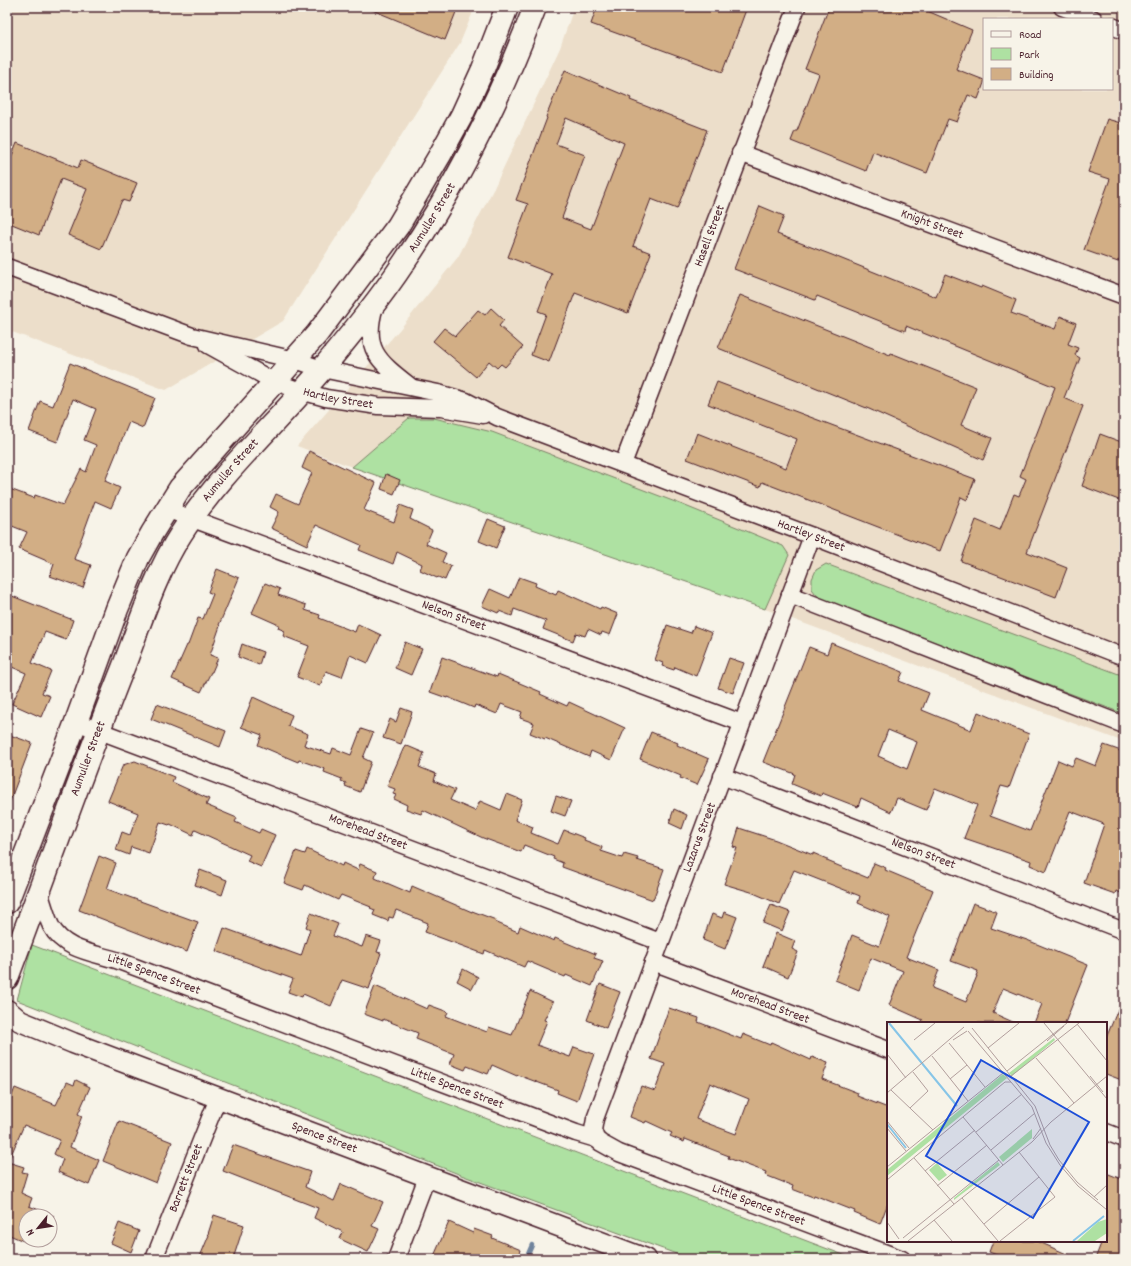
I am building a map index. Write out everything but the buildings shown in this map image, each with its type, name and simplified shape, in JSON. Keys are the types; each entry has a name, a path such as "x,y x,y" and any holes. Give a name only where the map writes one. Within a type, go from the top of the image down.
{"main road":[{"name":"Aumuller Street","path":"9,892 76,722 117,608 135,565 166,508 180,488 198,467 317,334 398,226 419,192 462,115 483,69 507,7"},
{"name":"Aumuller Street","path":"7,978 98,730 159,575 179,538 191,519 218,484 322,370 377,301 408,258 446,197 496,99 535,7"}],"street":[{"name":"Hasell Street","path":"623,464 740,153 797,7"},
{"path":"1062,7 1091,18"},
{"path":"1113,26 1124,31"},
{"name":"Knight Street","path":"740,153 1124,296"},
{"name":"Hartley Street","path":"7,266 192,336 295,360 322,370 438,393 466,401 497,417 812,536 1124,657"},
{"path":"377,301 370,322 372,346 380,359 412,388"},
{"name":"Hartley Street","path":"192,336 275,382 332,399 378,406 441,408 497,417"},
{"name":"Nelson Street","path":"166,508 191,519 742,723"},
{"name":"Lazarus Street","path":"596,1139 593,1130 594,1122 812,536"},
{"path":"790,595 1124,725"},
{"name":"Morehead Street","path":"76,722 660,942"},
{"name":"Nelson Street","path":"722,776 1124,931"},
{"name":"Little Spence Street","path":"39,891 52,927 58,936 72,946 126,964 596,1139 601,1144 619,1153 902,1259"},
{"name":"Morehead Street","path":"653,962 887,1050"},
{"name":"Spence Street","path":"7,1010 20,1021 73,1043 646,1259"},
{"name":"Barrett Street","path":"154,1259 218,1098"},
{"path":"1107,1132 1124,1139"},
{"path":"396,1259 426,1177"}],"shaded area":[{"path":"7,7 475,7 460,43 283,321 166,390 7,330"},
{"path":"574,7 1124,7 1124,742 765,609 352,467 297,446 400,329 458,257 494,188 560,48"}],"green space":[{"path":"409,418 434,418 492,432 678,503 783,546 789,555 765,609 352,467"},
{"path":"826,564 1124,676 1124,714 819,598 812,589 812,579 816,570"},
{"path":"32,945 854,1259 690,1259 461,1175 17,1000"}],"waterway":[{"path":"526,1259 532,1245"}]}
